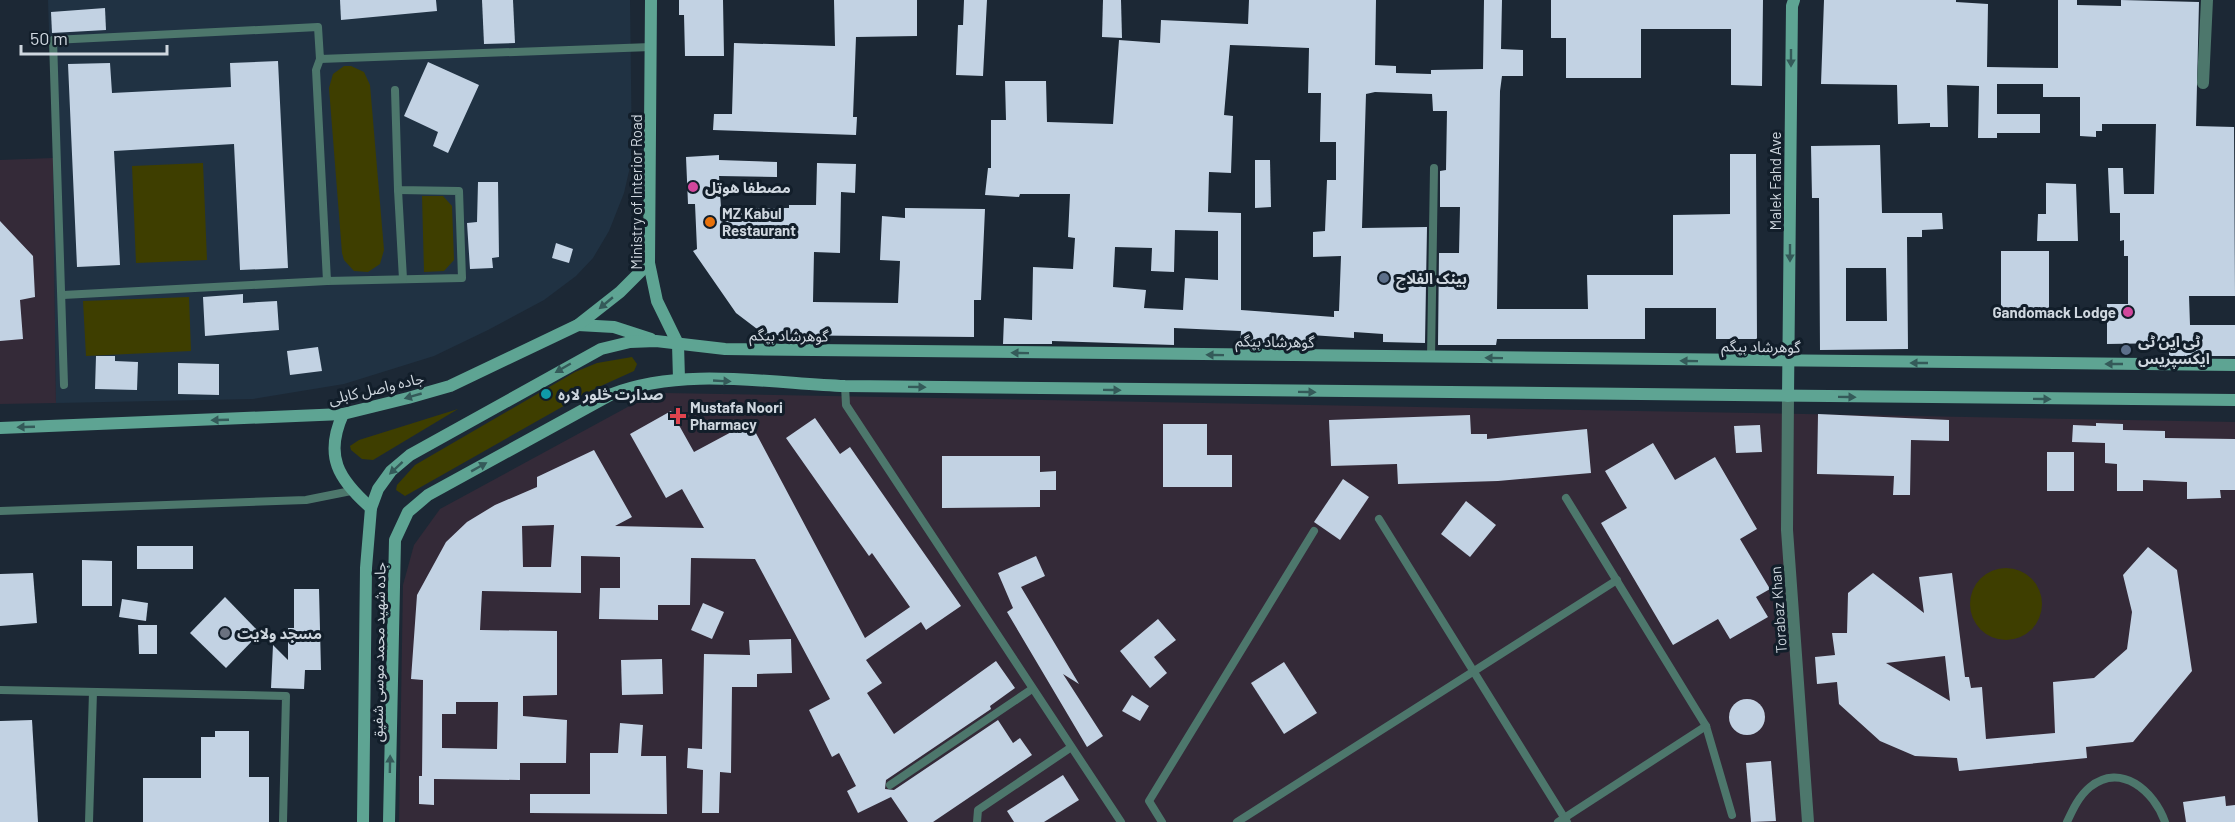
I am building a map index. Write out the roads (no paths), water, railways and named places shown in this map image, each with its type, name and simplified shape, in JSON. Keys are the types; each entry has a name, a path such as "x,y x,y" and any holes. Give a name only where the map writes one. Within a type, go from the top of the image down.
{"main road":[{"name":"Ministry of Interior Road","path":"651,0 649,263 657,301 678,344 679,379"},
{"name":"Malek Fahd Ave","path":"1788,396 1791,2"},
{"name":"جاده واصل کابلی","path":"0,428 343,414 450,386 579,325 620,292 649,263"},
{"path":"579,325 614,327 660,342"},
{"name":"گوهرشاد بیگم","path":"371,508 378,489 391,471 410,455 584,357 630,342 660,342 726,349 2235,365"},
{"path":"679,379 845,386 2235,400"},
{"name":"جاده شهید محمد موسی شفیق","path":"389,822 395,540 408,513 428,495 612,394 637,384 679,379"},
{"path":"343,414 334,433 333,450 338,469 351,491 371,508"},
{"name":"جاده شهید محمد موسی شفیق","path":"363,822 366,568 371,508"}],"street":[{"path":"2204,83 2207,0"},
{"name":"Torabaz Khan","path":"1788,396 1787,530 1808,822"}],"lane":[{"path":"64,385 63,295 53,40 318,27 320,59 316,70 327,281"},
{"path":"320,59 651,47"},
{"path":"395,90 403,279"},
{"path":"1431,358 1434,168"},
{"path":"63,295 327,281 462,278 459,190 398,190"},
{"path":"845,386 846,405 1070,748 1121,822"},
{"path":"0,511 306,500 351,491"},
{"path":"1566,498 1706,726 1732,815"},
{"path":"1379,519 1475,671 1563,821 1706,726"},
{"path":"1162,822 1149,801 1314,531"},
{"path":"1237,822 1617,580"},
{"path":"891,785 1032,689"},
{"path":"0,690 286,696 283,822"},
{"path":"89,822 93,692"},
{"path":"977,822 978,810 1070,748"},
{"path":"2067,822 2077,801 2091,786 2112,777 2135,782 2152,797 2165,822"}],"place":[{"name":"مصطفا هوټل","path":"693,187"},
{"name":"MZ Kabul Restaurant","path":"710,222"},
{"name":"بینک الفلاح","path":"1384,278"},
{"name":"Gandomack Lodge","path":"2128,312"},
{"name":"ٹی این ٹی ایکسپریس","path":"2126,350"},
{"name":"صدارت څلور لاره","path":"546,394"},
{"name":"Mustafa Noori Pharmacy","path":"678,416"},
{"name":"مسجد ولایت","path":"225,633"}]}
